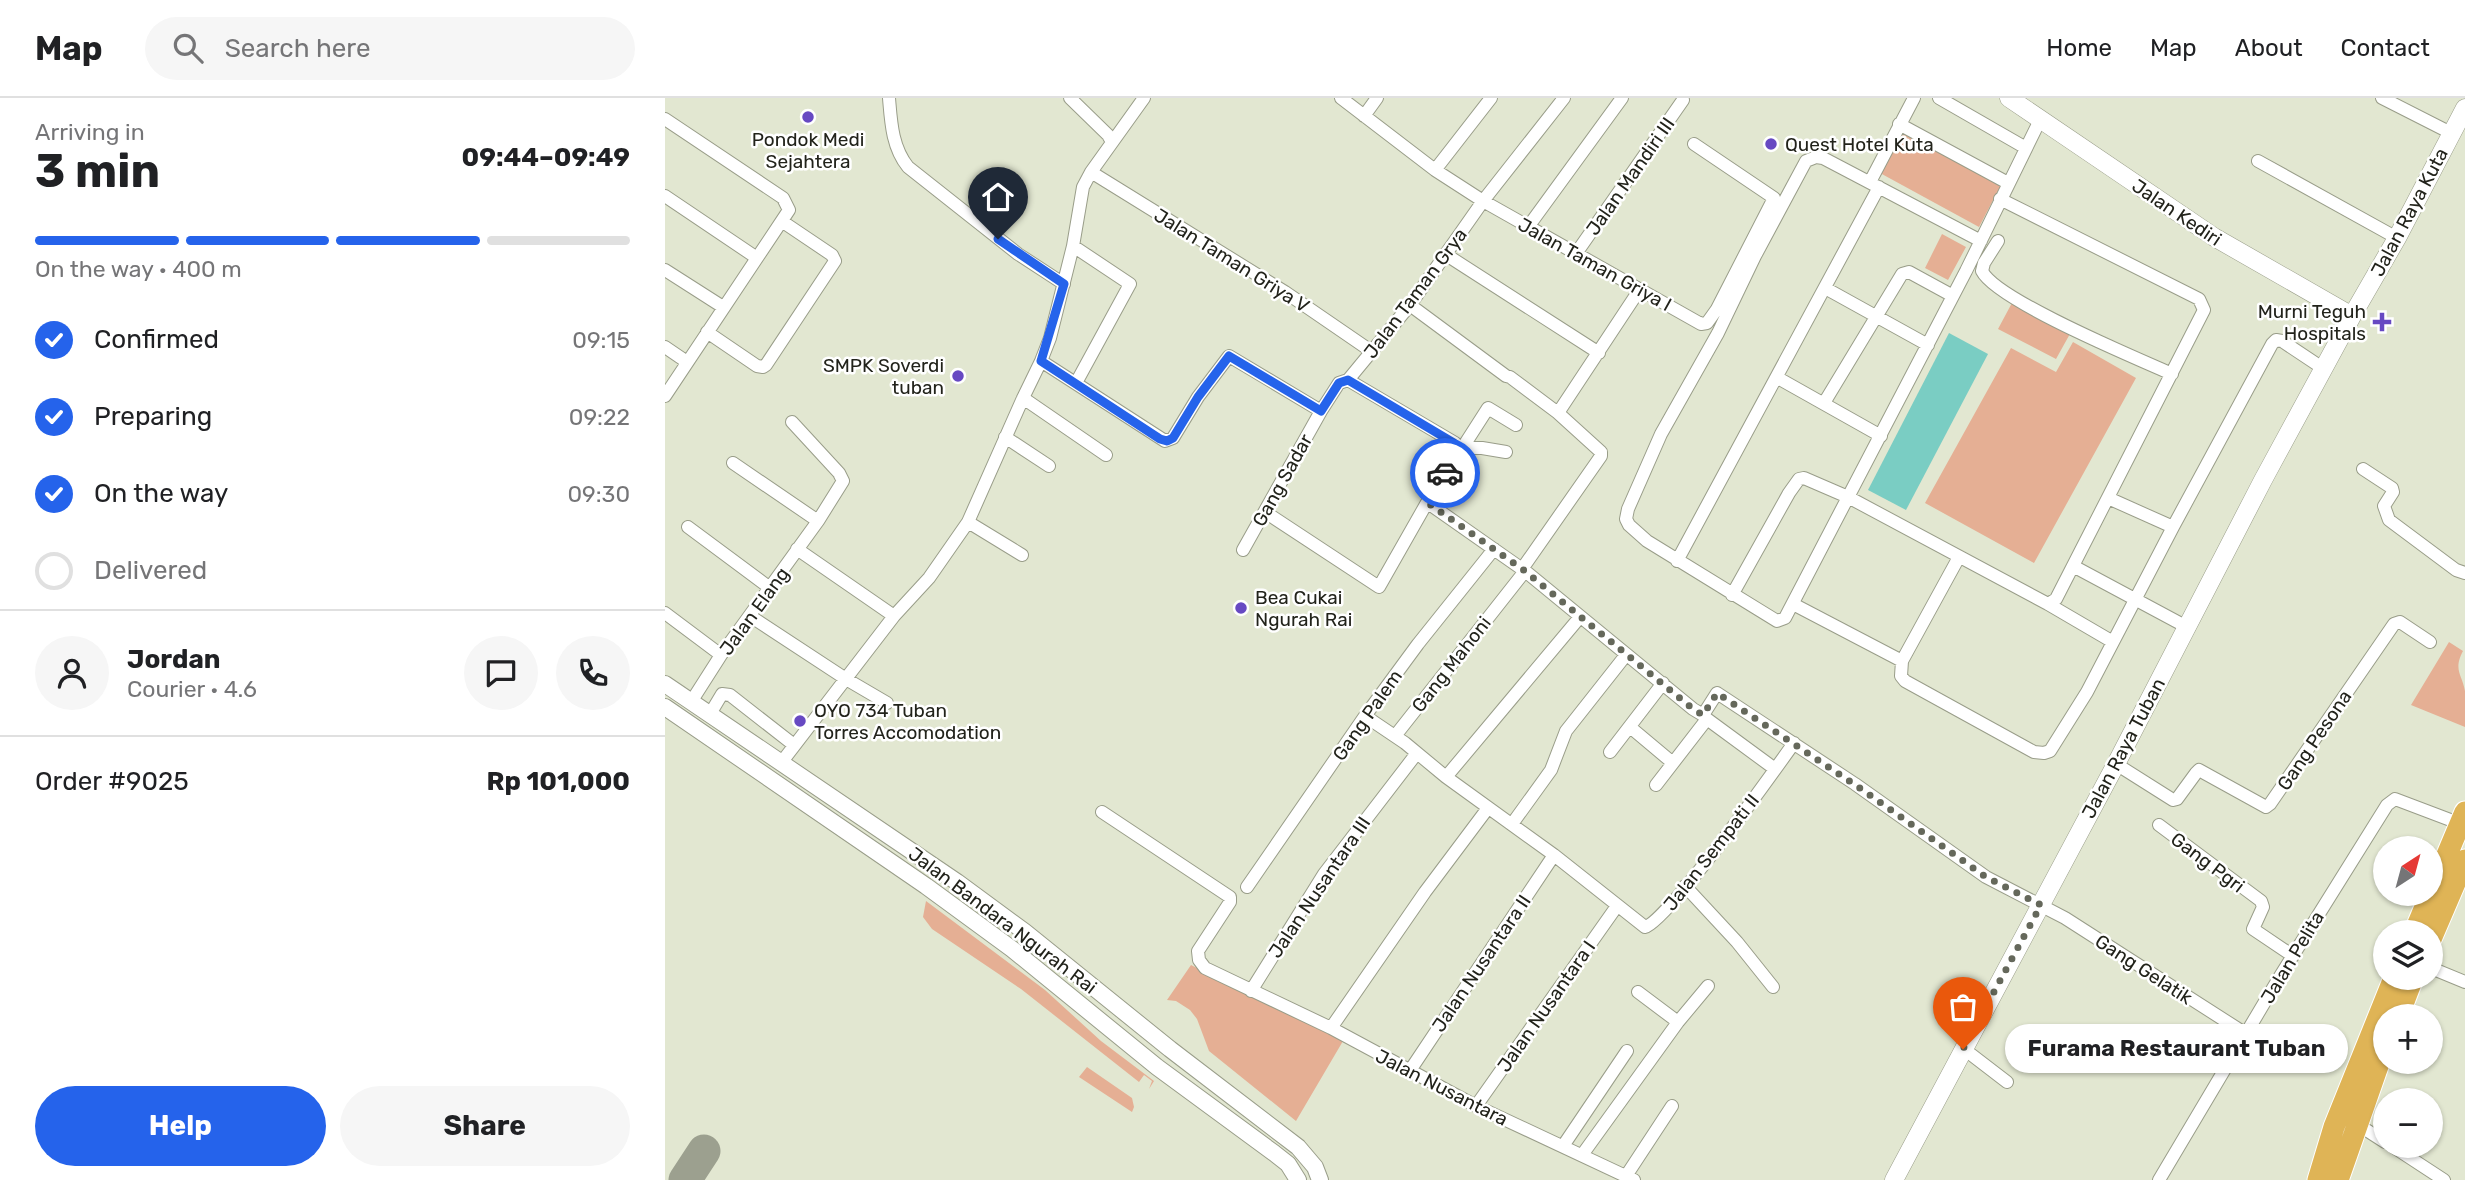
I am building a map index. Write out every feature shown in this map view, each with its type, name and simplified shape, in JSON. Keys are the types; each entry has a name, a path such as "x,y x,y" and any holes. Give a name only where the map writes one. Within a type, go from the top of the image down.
{"highway":[{"path":"2420,920 2463,818"},
{"path":"2439,920 2465,860"},
{"path":"2318,1180 2344,1102 2389,990"},
{"path":"2338,1180 2375,1074"}],"main road":[{"name":"Jalan Kediri","path":"2009,98 2214,237 2351,316"},
{"name":"Jalan Raya Kuta","path":"2351,316 2397,238 2465,108"},
{"name":"Jalan Raya Tuban","path":"1894,1180 2351,316"}],"street":[{"path":"1070,98 1112,142"},
{"path":"781,763 894,616 929,578 968,522 1041,361 1073,246 1081,192 1091,172 1144,98"},
{"name":"Jalan Taman Griya I","path":"1341,98 1436,170 1528,227 1577,252 1701,324 1707,323 1722,312"},
{"path":"1364,116 1377,98"},
{"path":"1436,170 1492,98"},
{"name":"Jalan Taman Grya","path":"1348,380 1410,305 1483,201 1563,98"},
{"path":"1528,227 1622,98"},
{"path":"1677,561 1825,288 1899,124 1914,98"},
{"path":"1939,98 2026,148"},
{"path":"2382,98 2451,133"},
{"path":"892,100 894,142 901,159 908,167 1017,254 1064,284"},
{"name":"Jalan Mandiri III","path":"1577,252 1683,100"},
{"path":"665,119 783,198 789,210 665,396"},
{"path":"1694,144 1774,198 1722,312 1661,434 1626,519 1647,541 1777,621 1785,618 1793,604 2041,120"},
{"path":"1899,124 2008,183"},
{"path":"1722,312 1806,161 1816,157 1823,158 1981,241"},
{"path":"2258,161 2397,238"},
{"name":"Jalan Taman Griya V","path":"1091,172 1285,292 1371,351"},
{"path":"665,196 757,258"},
{"path":"2000,199 2199,299 2204,310 2056,599 2048,604"},
{"path":"707,332 757,366 766,365 835,261 832,255 783,222"},
{"path":"1998,241 1983,263 1982,271 1993,285 2058,322 2172,374"},
{"path":"1073,246 1130,284 1076,383"},
{"path":"1445,254 1599,354"},
{"path":"665,270 723,307"},
{"path":"1824,403 1904,272 1909,272 1953,296"},
{"path":"1825,288 1928,345"},
{"path":"1410,305 1557,413 1640,289"},
{"path":"1959,557 1902,661 1901,670 1905,681 2034,752 2044,753 2055,745 2113,642 2272,344 2276,340 2282,341 2324,369"},
{"path":"665,347 687,362"},
{"path":"1041,361 1167,441 1173,438 1198,397 1229,356 1321,411"},
{"path":"1778,377 1881,436"},
{"path":"1348,380 1460,447 1506,452"},
{"name":"Gang Sadar","path":"1243,550 1321,411 1339,383 1348,380"},
{"path":"1023,398 1106,455"},
{"path":"1265,512 1379,587 1460,447 1487,408 1516,425"},
{"name":"Gang Mahoni","path":"1395,736 1523,570 1602,454 1557,413"},
{"name":"Jalan Elang","path":"695,697 721,655 818,521 843,481 839,473 792,422"},
{"path":"1005,437 1049,466"},
{"path":"733,463 818,521"},
{"path":"2363,469 2392,488 2393,492 2384,506 2389,520 2456,570 2465,573"},
{"path":"1732,595 1799,479 1807,478 1848,497 2048,604 2113,642"},
{"path":"2108,498 2173,527"},
{"path":"1428,503 1523,570 1626,655 1775,769"},
{"path":"968,522 1022,555"},
{"path":"688,527 770,588"},
{"name":"Gang Palem","path":"1247,887 1365,716 1494,549"},
{"path":"797,550 894,616"},
{"path":"2073,566 2185,626"},
{"path":"1793,604 1902,661"},
{"path":"665,613 721,655"},
{"path":"750,615 887,703"},
{"path":"1446,777 1580,617"},
{"name":"Gang Pesona","path":"2116,764 2173,800 2177,799 2200,771 2266,807 2394,624 2400,622 2407,625 2430,642"},
{"path":"1512,824 1551,770 1566,731 1626,655"},
{"path":"1611,752 1663,683"},
{"name":"Jalan Bandara Ngurah Rai","path":"665,684 695,697 710,715 957,882 1015,925 1128,1016 1299,1147 1315,1167 1320,1180"},
{"name":"Gang Gelatik","path":"1705,717 1717,693 1794,743 1986,877 2041,905 2246,1034"},
{"path":"695,697 722,694 734,697 795,745"},
{"path":"710,715 722,694"},
{"name":"Jalan Bandara Ngurah Rai","path":"665,707 926,886 1012,949 1115,1033 1288,1164 1298,1180"},
{"path":"1365,716 1554,855 1617,906"},
{"path":"1656,785 1705,717"},
{"path":"1630,727 1673,763"},
{"name":"Jalan Sempati II","path":"1617,906 1641,925 1647,927 1653,924 1737,821 1794,743"},
{"name":"Jalan Nusantara III","path":"1251,991 1324,874 1417,753"},
{"name":"Jalan Pelita","path":"2159,1180 2293,956 2391,800 2463,818"},
{"path":"1331,1028 1425,892 1488,807"},
{"name":"Jalan Nusantara","path":"1102,811 1230,897 1230,902 1199,948 1198,956 1205,968 1331,1028 1476,1106 1630,1178"},
{"name":"Gang Pgri","path":"2159,825 2261,901 2263,907 2253,929 2293,956"},
{"name":"Jalan Nusantara II","path":"1409,1072 1554,855"},
{"path":"1685,887 1737,942 1773,987"},
{"name":"Jalan Nusantara I","path":"1476,1106 1617,906"},
{"path":"2443,973 2465,982"},
{"path":"1582,1155 1678,1022 1708,986"},
{"path":"1638,992 1678,1022"},
{"path":"1115,1033 1128,1016"},
{"path":"1963,1049 2007,1082"},
{"path":"1563,1146 1627,1051"},
{"path":"1209,1106 1221,1088"},
{"path":"1630,1178 1672,1106"},
{"path":"2357,1124 2373,1134"},
{"path":"2410,1158 2444,1180"}],"shaded area":[{"path":"1903,129 2002,183 1979,227 1880,173"},
{"path":"1942,234 1966,247 1948,280 1925,268"},
{"path":"2013,301 2071,332 2056,359 1998,329"},
{"path":"2073,342 2136,378 2034,563 1925,503 2011,348 2056,372"},
{"path":"2449,642 2463,651 2458,668 2465,691 2465,727 2411,705"},
{"path":"926,901 1045,990 1101,1041 1154,1081 1149,1089 1152,1081 1144,1075 1139,1082 1021,989 932,929 923,917"},
{"path":"1191,965 1343,1041 1296,1121 1209,1051 1197,1019 1190,1010 1176,1001 1167,1000"},
{"path":"1087,1067 1132,1098 1132,1112 1079,1077"}],"water":[{"path":"1949,333 1988,354 1906,510 1868,490"}],"taxiway":[{"path":"685,1180 704,1151"}],"way so far":[{"path":"1445,473 1428,503 1525,571 1693,709 1703,715 1717,693 1854,784 1986,877 2041,905 1963,1049"}],"place":[{"name":"Pondok Medi Sejahtera","path":"808,117"},
{"name":"Quest Hotel Kuta","path":"1771,144"},
{"name":"Murni Teguh Hospitals","path":"2382,322"},
{"name":"SMPK Soverdi tuban","path":"958,376"},
{"name":"Bea Cukai Ngurah Rai","path":"1241,608"},
{"name":"OYO 734 Tuban Torres Accomodation","path":"800,721"},
{"name":"Furama Restaurant Tuban","path":"1963,1049"}],"route":[{"path":"998,239 1064,284 1041,361 1160,439 1167,441 1173,438 1198,397 1229,356 1321,411 1339,383 1348,380 1454,443 1458,448 1445,473"}]}
